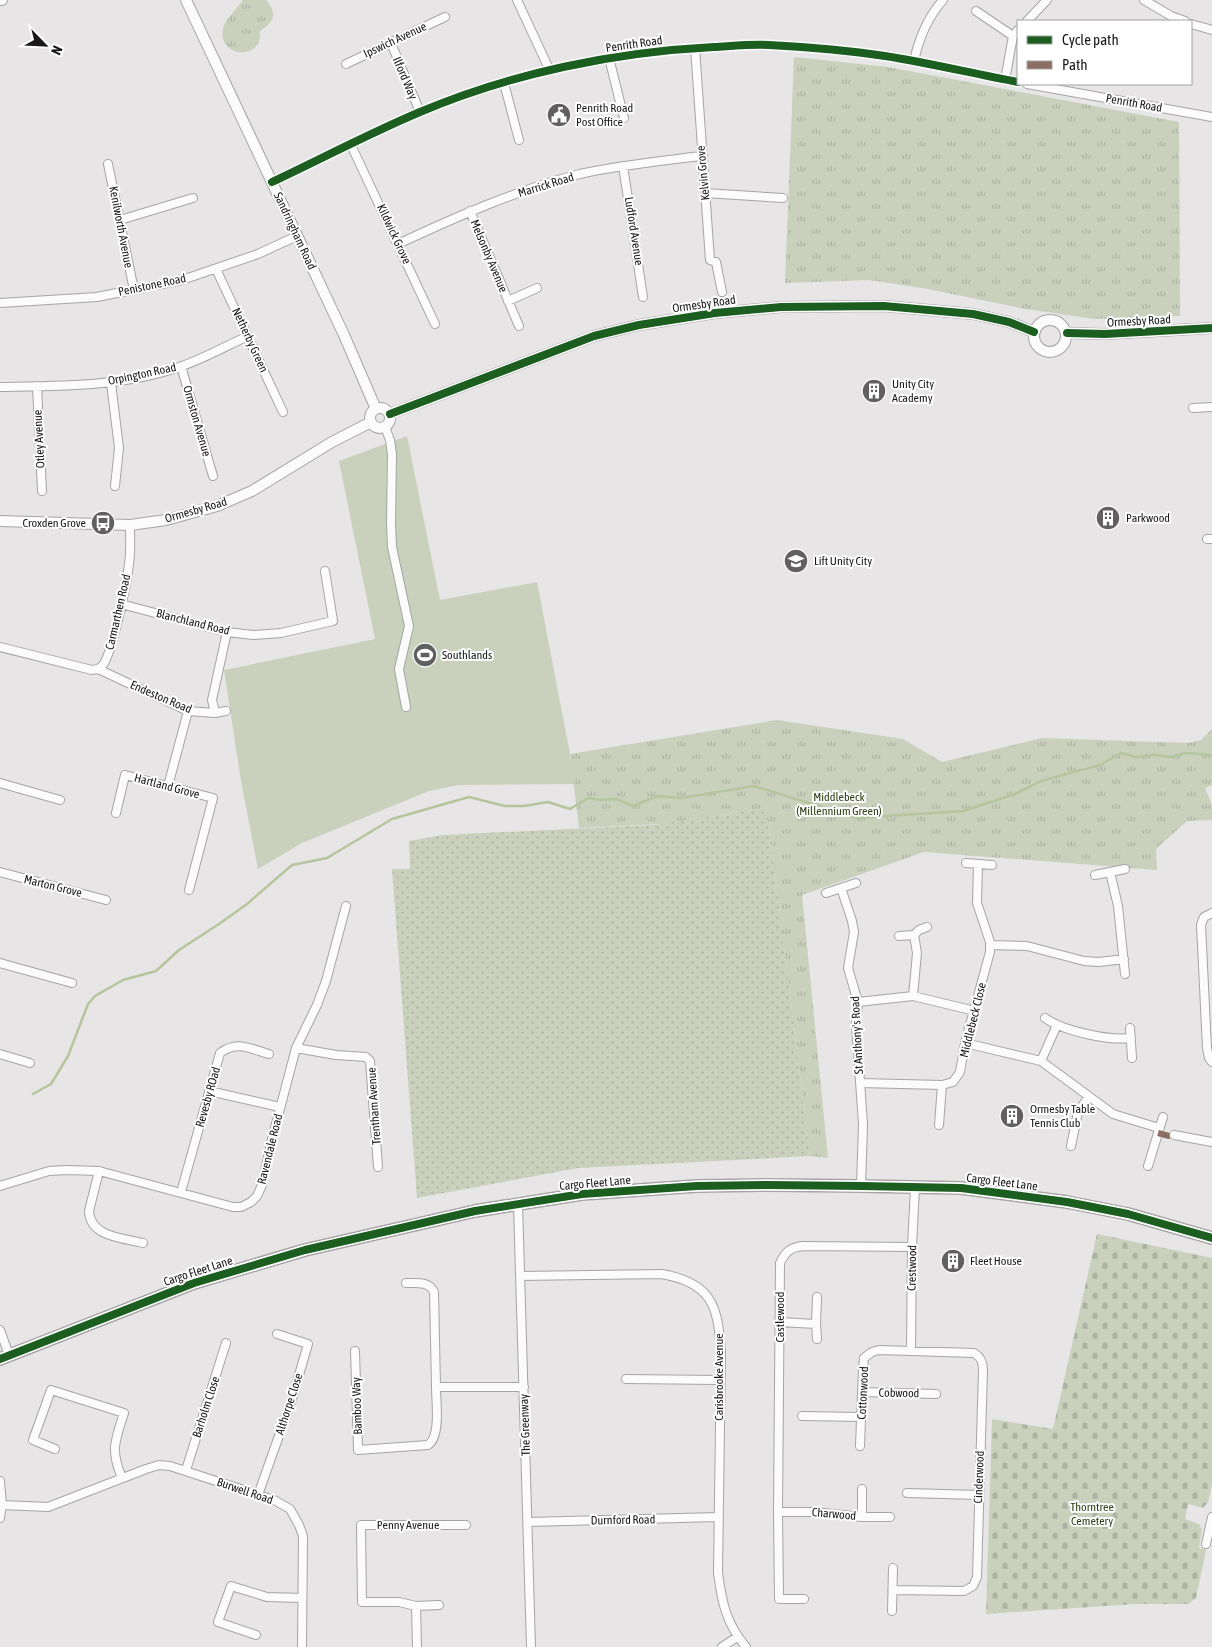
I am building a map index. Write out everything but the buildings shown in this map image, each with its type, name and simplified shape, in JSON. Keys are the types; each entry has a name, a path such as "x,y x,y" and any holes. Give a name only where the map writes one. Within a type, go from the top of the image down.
{"main road":[{"name":"Cargo Fleet Lane","path":"5,1357 194,1283 346,1240 463,1213 582,1194 697,1186 915,1186 961,1188 1067,1202 1128,1214 1212,1238"}],"street":[{"name":"Sandringham Road","path":"186,0 376,409"},
{"path":"517,0 550,71"},
{"path":"1028,20 1047,0"},
{"path":"1144,0 1171,16 1182,20"},
{"path":"914,61 924,28 939,2"},
{"path":"976,11 1016,33 1005,80"},
{"name":"Ipswich Avenue","path":"346,64 445,17"},
{"path":"1192,24 1212,30"},
{"name":"Ilford Way","path":"390,43 420,112"},
{"name":"Penrith Road","path":"272,182 420,112 504,83 609,58 651,51 766,44 839,50 914,61 1017,82"},
{"name":"Kelvin Grove","path":"695,48 701,156 710,260 716,262 722,292"},
{"path":"609,58 624,118"},
{"path":"504,83 519,140"},
{"name":"Penrith Road","path":"1033,85 1212,117"},
{"name":"Kildwick Grove","path":"351,145 435,324"},
{"name":"Marrick Road","path":"398,244 470,210 546,184 582,174 623,166 701,156"},
{"name":"Kenilworth Avenue","path":"108,164 134,290"},
{"name":"Ludford Avenue","path":"623,166 643,296"},
{"path":"705,193 783,198"},
{"path":"120,220 193,198"},
{"name":"Melsonby Avenue","path":"470,210 519,326"},
{"name":"Penistone Road","path":"0,303 97,297 182,280 258,254 297,236"},
{"name":"Netherby Green","path":"216,269 283,412"},
{"path":"508,301 537,288"},
{"name":"Ormesby Road","path":"390,414 594,336 639,324 715,313 781,307 884,306 973,314 1009,322 1034,332"},
{"path":"514,315 522,311"},
{"path":"1049,319 1060,322 1067,333 1066,340 1060,348 1053,352 1047,352 1035,342 1034,332 1040,324 1049,319"},
{"name":"Ormesby Road","path":"1067,333 1105,334 1212,328"},
{"name":"Orpington Road","path":"0,387 111,382 148,376 181,366 248,336"},
{"name":"Ormston Avenue","path":"181,366 213,476"},
{"path":"111,382 119,448 115,486"},
{"name":"Otley Avenue","path":"37,386 42,491"},
{"path":"1194,408 1212,407"},
{"path":"376,409 384,409 390,414 390,422 385,427 376,427 371,422 372,414 376,409"},
{"name":"Ormesby Road","path":"0,521 130,524 166,520 226,502 252,491 332,442 371,422"},
{"path":"385,427 390,440 392,454 392,547 409,626 399,669 406,707"},
{"name":"Carmarthen Road","path":"98,670 107,658 130,563 130,524"},
{"name":"Blanchland Road","path":"121,604 226,632 253,635 281,633 333,622 325,571"},
{"path":"215,713 212,700 226,632"},
{"path":"0,647 98,670"},
{"name":"Endeston Road","path":"98,670 188,711 215,713 226,711"},
{"path":"168,786 188,711"},
{"name":"Hartland Grove","path":"116,813 125,774 213,798 189,890"},
{"path":"0,783 60,800"},
{"path":"966,863 992,865"},
{"name":"Middlebeck Close","path":"942,1085 953,1082 960,1072 965,1043 990,952 990,945 976,903 978,864"},
{"path":"1095,875 1125,868"},
{"name":"Marton Grove","path":"0,872 106,900"},
{"path":"1110,872 1118,906 1125,974"},
{"path":"826,893 856,883"},
{"name":"St Anthony's Road","path":"841,888 853,927 853,942 848,968 858,1002 856,1024 862,1124 861,1186"},
{"name":"Ravendale Road","path":"0,1186 49,1171 99,1171 233,1207 241,1207 251,1202 257,1196 262,1185 296,1048 318,1005 346,906"},
{"path":"1212,913 1204,917 1201,925 1207,1048 1212,1062"},
{"path":"898,936 914,935 919,930 927,927"},
{"path":"913,996 917,953 914,935"},
{"path":"990,945 1027,946 1090,962 1124,959"},
{"path":"0,963 72,983"},
{"path":"858,1002 913,996 975,1011"},
{"path":"1045,1018 1056,1025 1109,1038 1130,1038"},
{"path":"1041,1061 1056,1025"},
{"path":"1130,1028 1132,1058"},
{"path":"965,1043 1041,1061 1118,1117 1159,1128"},
{"name":"Revesby ROad","path":"182,1192 220,1053 236,1045 269,1054"},
{"name":"Trentham Avenue","path":"296,1048 336,1055 366,1057 370,1061 378,1167"},
{"path":"0,1054 30,1063"},
{"path":"860,1083 942,1085 940,1125"},
{"path":"210,1091 280,1107"},
{"path":"1070,1146 1078,1112 1089,1096"},
{"path":"1148,1166 1163,1116"},
{"path":"1174,1135 1212,1142"},
{"path":"99,1171 89,1211 89,1217 93,1226 100,1232 143,1244"},
{"name":"Crestwood","path":"911,1350 912,1247 915,1186"},
{"name":"The Greenway","path":"518,1204 531,1647"},
{"name":"Castlewood","path":"804,1600 779,1600 780,1262 785,1253 792,1248 802,1246 912,1247"},
{"name":"Carisbrooke Avenue","path":"520,1276 662,1274 680,1277 706,1294 715,1310 719,1327 721,1352 718,1573 722,1601 728,1620 746,1647"},
{"name":"Bamboo Way","path":"355,1351 358,1450 428,1446 433,1443 436,1433 434,1292 432,1288 425,1284 406,1283"},
{"path":"816,1339 817,1297"},
{"path":"780,1322 816,1324"},
{"path":"0,1330 5,1357"},
{"name":"Althorpe Close","path":"258,1495 289,1407 308,1344 277,1334"},
{"name":"Barholm Close","path":"186,1470 226,1343"},
{"name":"Cottonwood","path":"860,1446 864,1358 872,1352 879,1350 911,1350"},
{"name":"Cinderwood","path":"893,1590 964,1591 974,1586 977,1577 983,1363 979,1356 974,1353 911,1350"},
{"path":"626,1379 720,1380"},
{"path":"436,1388 524,1387"},
{"path":"54,1449 33,1440 51,1390 124,1413 114,1450 115,1463 122,1478"},
{"name":"Cobwood","path":"862,1392 936,1394"},
{"path":"802,1416 861,1417"},
{"name":"Burwell Road","path":"2,1505 48,1507 159,1465 186,1470 274,1500 290,1509 299,1525 303,1544 302,1647"},
{"path":"0,1481 2,1505 0,1518"},
{"name":"Charwood","path":"778,1512 814,1512 862,1517 862,1489"},
{"path":"907,1493 979,1495"},
{"name":"Durnford Road","path":"528,1522 718,1517"},
{"path":"862,1517 890,1517"},
{"path":"1206,1544 1212,1517"},
{"name":"Penny Avenue","path":"438,1605 416,1606 399,1602 362,1602 361,1525 466,1524"},
{"path":"892,1611 893,1568"},
{"path":"256,1635 218,1622 231,1586 267,1597 302,1598"},
{"path":"416,1606 417,1647"},
{"path":"722,1647 737,1636"}],"green space":[{"path":"243,0 266,0 272,9 273,17 269,24 260,31 259,41 255,48 240,52 233,50 227,45 223,38 223,29 228,18"},
{"path":"794,57 888,67 1179,122 1180,316 1094,319 1020,308 928,289 869,280 785,283"},
{"name":"Southlands","path":"407,436 440,600 537,582 574,784 459,785 429,791 302,843 258,869 241,781 224,670 375,639 339,461"},
{"name":"Middlebeck (Millennium Green)","path":"777,720 903,739 942,762 1042,738 1188,743 1201,740 1212,729 1212,785 1205,788 1212,805 1212,820 1187,821 1156,849 1157,870 924,852 802,895 828,1158 810,1156 772,849 765,808 663,824 579,828 570,754"},
{"path":"765,808 772,849 810,1156 578,1168 417,1198 392,869 410,869 409,841 443,835 654,825"},
{"name":"Thorntree Cemetery","path":"1097,1234 1212,1258 1212,1484 1208,1502 1203,1508 1188,1504 1185,1519 1199,1524 1202,1529 1199,1548 1206,1550 1196,1598 1188,1604 1135,1604 986,1614 992,1419 1053,1429"}],"waterway":[{"path":"33,1094 51,1084 68,1056 88,1004 95,996 123,980 156,971 179,950 247,904 292,865 327,858 392,819 469,797 505,806 524,806 548,802 570,809 588,798 601,800 616,799 633,806 657,796 681,798 754,786 857,818 963,811 1015,794 1041,781 1100,765 1121,753 1136,757 1154,755 1172,757 1185,753 1212,755"}],"marked path":[{"path":"1158,1133 1169,1136 1174,1135"}],"cycle path":[{"path":"272,182 420,112 455,98 491,86 564,67 639,54 748,45 813,48 902,59 1017,82"},
{"path":"390,414 594,336 639,325 715,313 781,307 884,306 973,314 1009,322 1034,332"},
{"path":"1067,333 1105,334 1212,328"},
{"path":"0,1359 194,1283 305,1250 475,1211 582,1194 697,1186 768,1185 961,1188 1067,1202 1128,1214 1212,1238"}],"place":[{"name":"Penrith Road Post Office","path":"559,115"},
{"name":"Unity City Academy","path":"874,391"},
{"name":"Parkwood","path":"1108,518"},
{"name":"Croxden Grove","path":"103,523"},
{"name":"Lift Unity City","path":"796,561"},
{"name":"Southlands","path":"425,655"},
{"name":"Ormesby Table Tennis Club","path":"1012,1116"},
{"name":"Fleet House","path":"953,1261"}]}
